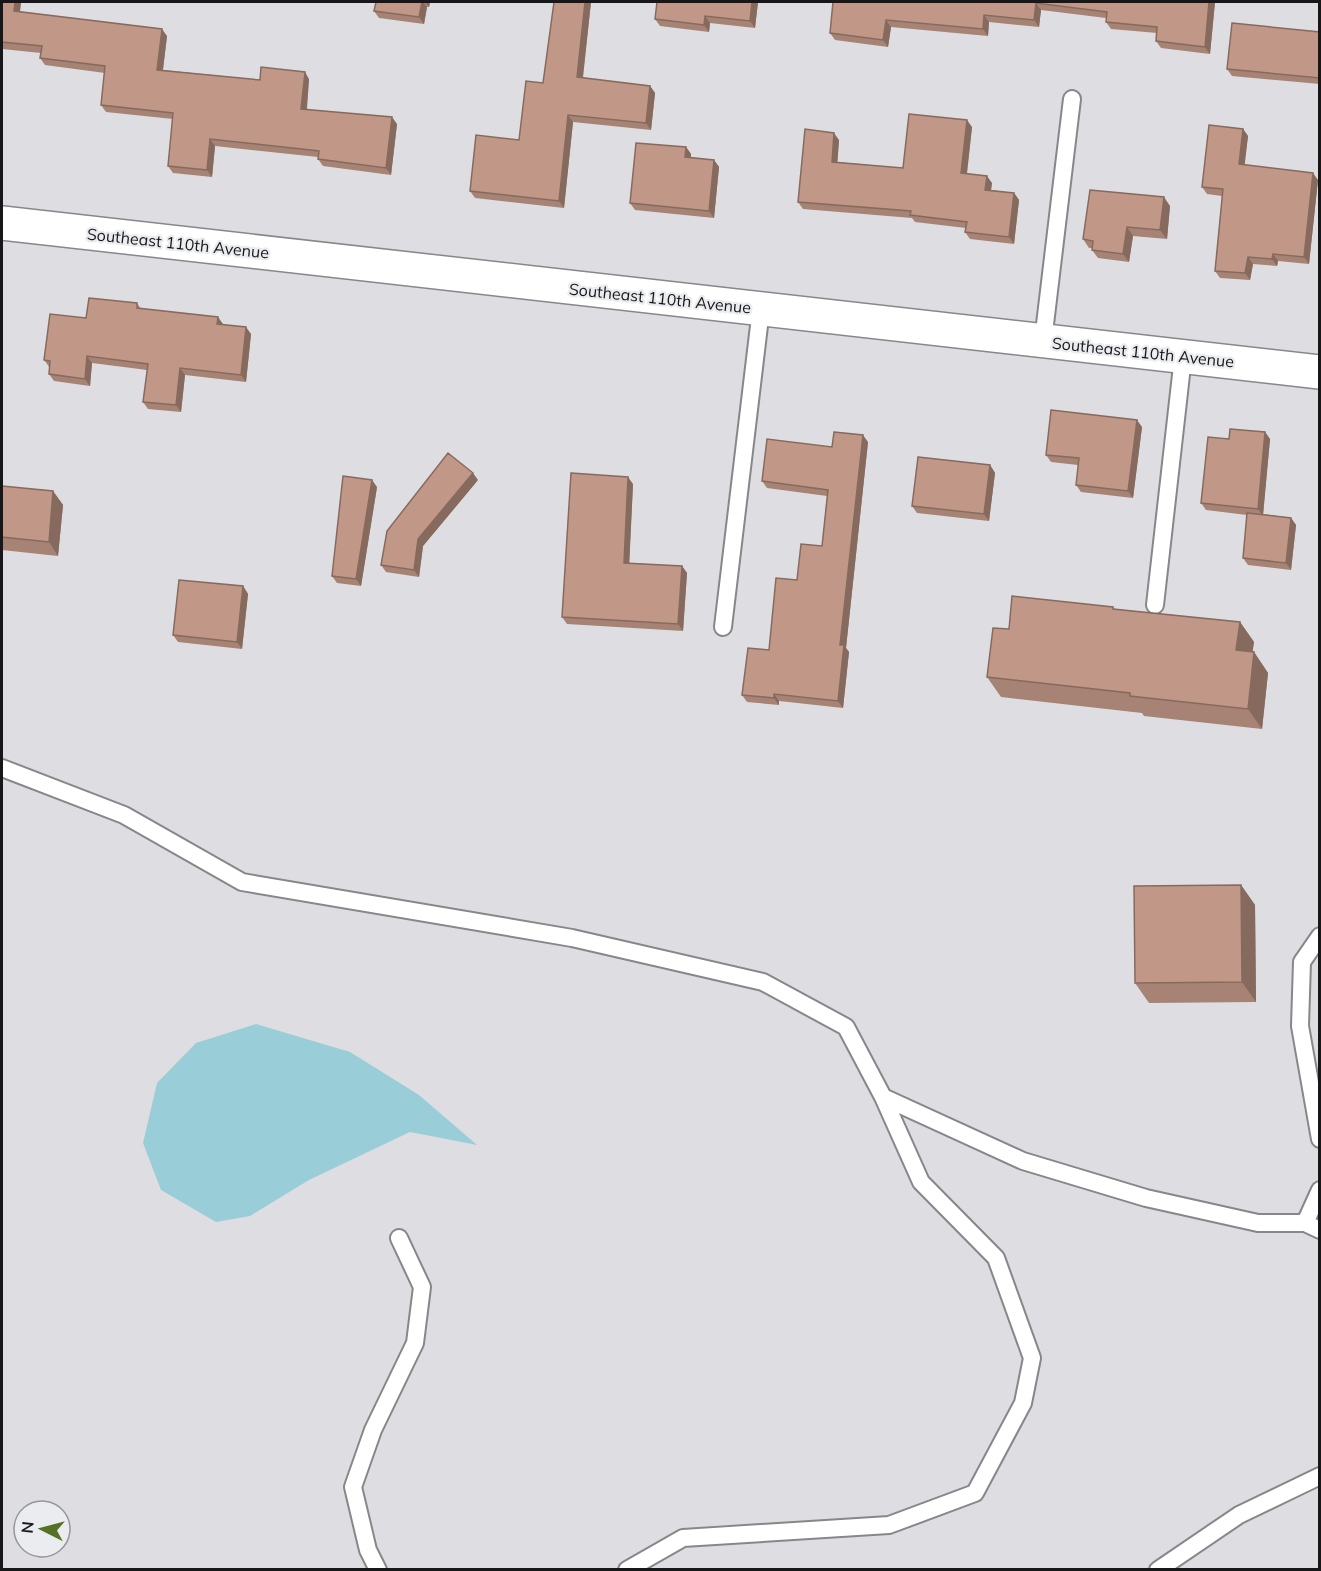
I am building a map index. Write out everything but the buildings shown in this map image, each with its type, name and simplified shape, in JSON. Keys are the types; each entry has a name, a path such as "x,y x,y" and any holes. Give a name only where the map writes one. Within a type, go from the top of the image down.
{"street":[{"name":"Southeast 110th Avenue","path":"2,223 1320,372"}],"lane":[{"path":"1043,341 1072,99"},
{"path":"723,627 761,309"},
{"path":"1155,605 1183,357"},
{"path":"2,768 124,815 242,882 572,938 763,982 846,1027 883,1097 921,1182 996,1258 1032,1358 1023,1403 975,1493 889,1525 683,1538 627,1569"},
{"path":"1320,936 1302,962 1300,1026 1320,1139"},
{"path":"883,1097 1023,1161 1146,1198 1258,1223 1312,1226 1320,1190"},
{"path":"378,1569 368,1550 353,1487 373,1430 415,1343 422,1287 399,1238"},
{"path":"1158,1569 1239,1515 1320,1476"}],"water":[{"path":"256,1024 350,1052 419,1095 477,1145 410,1132 309,1180 250,1216 216,1222 161,1190 143,1143 157,1083 196,1043"}]}
